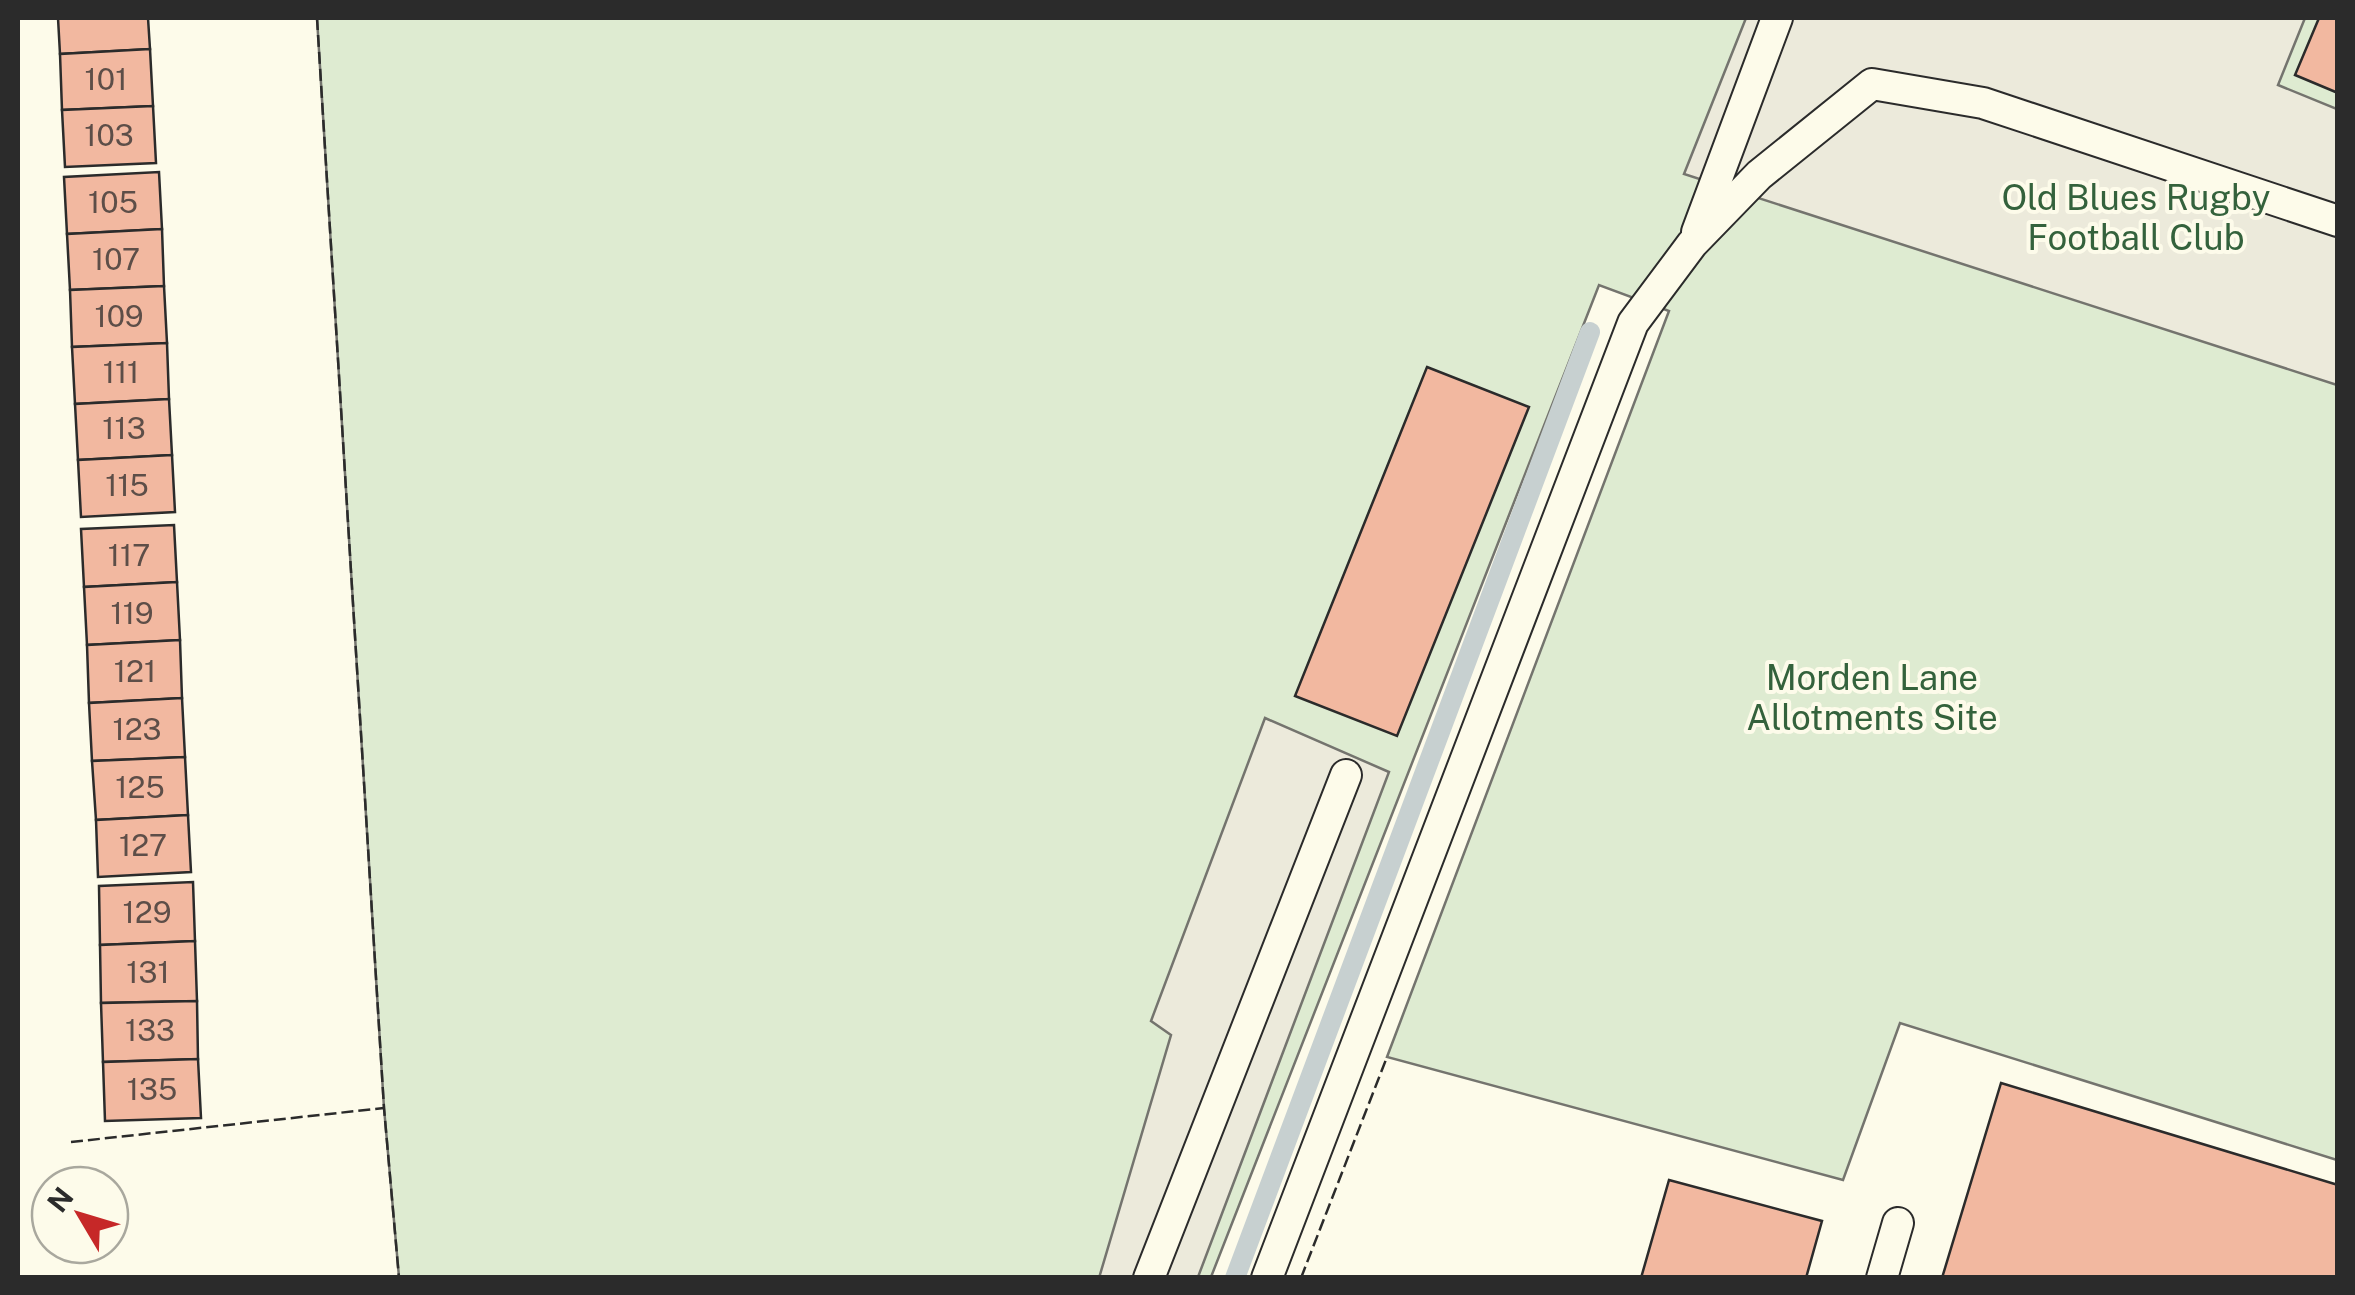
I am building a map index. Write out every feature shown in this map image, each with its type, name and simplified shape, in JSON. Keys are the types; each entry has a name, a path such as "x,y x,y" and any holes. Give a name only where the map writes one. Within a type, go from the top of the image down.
{"lane":[{"path":"1692,244 1777,18"},
{"path":"1266,1278 1634,323 1692,244 1759,175 1872,84 1983,103 2338,222"},
{"path":"1150,1278 1346,775"},
{"path":"1882,1278 1898,1222"}],"green space":[{"name":"Morden Lane Allotments Site","path":"317,18 2337,18 2337,1160 1900,1023 1843,1180 1387,1057 1669,311 1599,285 1211,1277 399,1277 384,1108"}],"shaded area":[{"name":"Old Blues Rugby Football Club","path":"1746,18 2305,18 2278,85 2337,109 2337,385 1684,174"},
{"path":"1265,718 1389,772 1198,1277 1099,1278 1171,1035 1151,1021"}],"building":[{"path":"58,18 148,18 150,49 60,54"},
{"path":"2319,18 2338,18 2338,93 2295,75"},
{"path":"150,49 153,106 62,110 60,54"},
{"path":"153,106 156,163 65,167 62,110"},
{"path":"159,172 162,229 67,234 64,177"},
{"path":"162,229 164,286 70,290 67,234"},
{"path":"164,286 167,343 72,347 70,290"},
{"path":"167,343 169,399 75,404 72,347"},
{"path":"1427,367 1529,407 1397,736 1295,696"},
{"path":"169,399 172,455 78,460 75,404"},
{"path":"172,455 175,512 81,517 78,460"},
{"path":"174,525 177,582 84,587 81,529"},
{"path":"177,582 180,640 87,645 84,587"},
{"path":"180,640 182,698 89,703 87,645"},
{"path":"182,698 185,757 92,761 89,703"},
{"path":"185,757 188,815 96,820 92,761"},
{"path":"188,815 191,872 98,877 96,820"},
{"path":"193,882 195,941 100,945 99,886"},
{"path":"195,941 197,1001 101,1003 100,945"},
{"path":"197,1001 198,1059 103,1062 101,1003"},
{"path":"198,1059 201,1118 105,1121 103,1062"},
{"path":"2001,1083 2338,1185 2338,1278 1942,1278"},
{"path":"1669,1180 1822,1221 1806,1278 1641,1278"}],"waterway":[{"path":"1235,1278 1590,332"}],"fence":[{"path":"317,18 384,1108 399,1278"},
{"path":"1301,1278 1387,1057"},
{"path":"71,1142 384,1108"}]}
